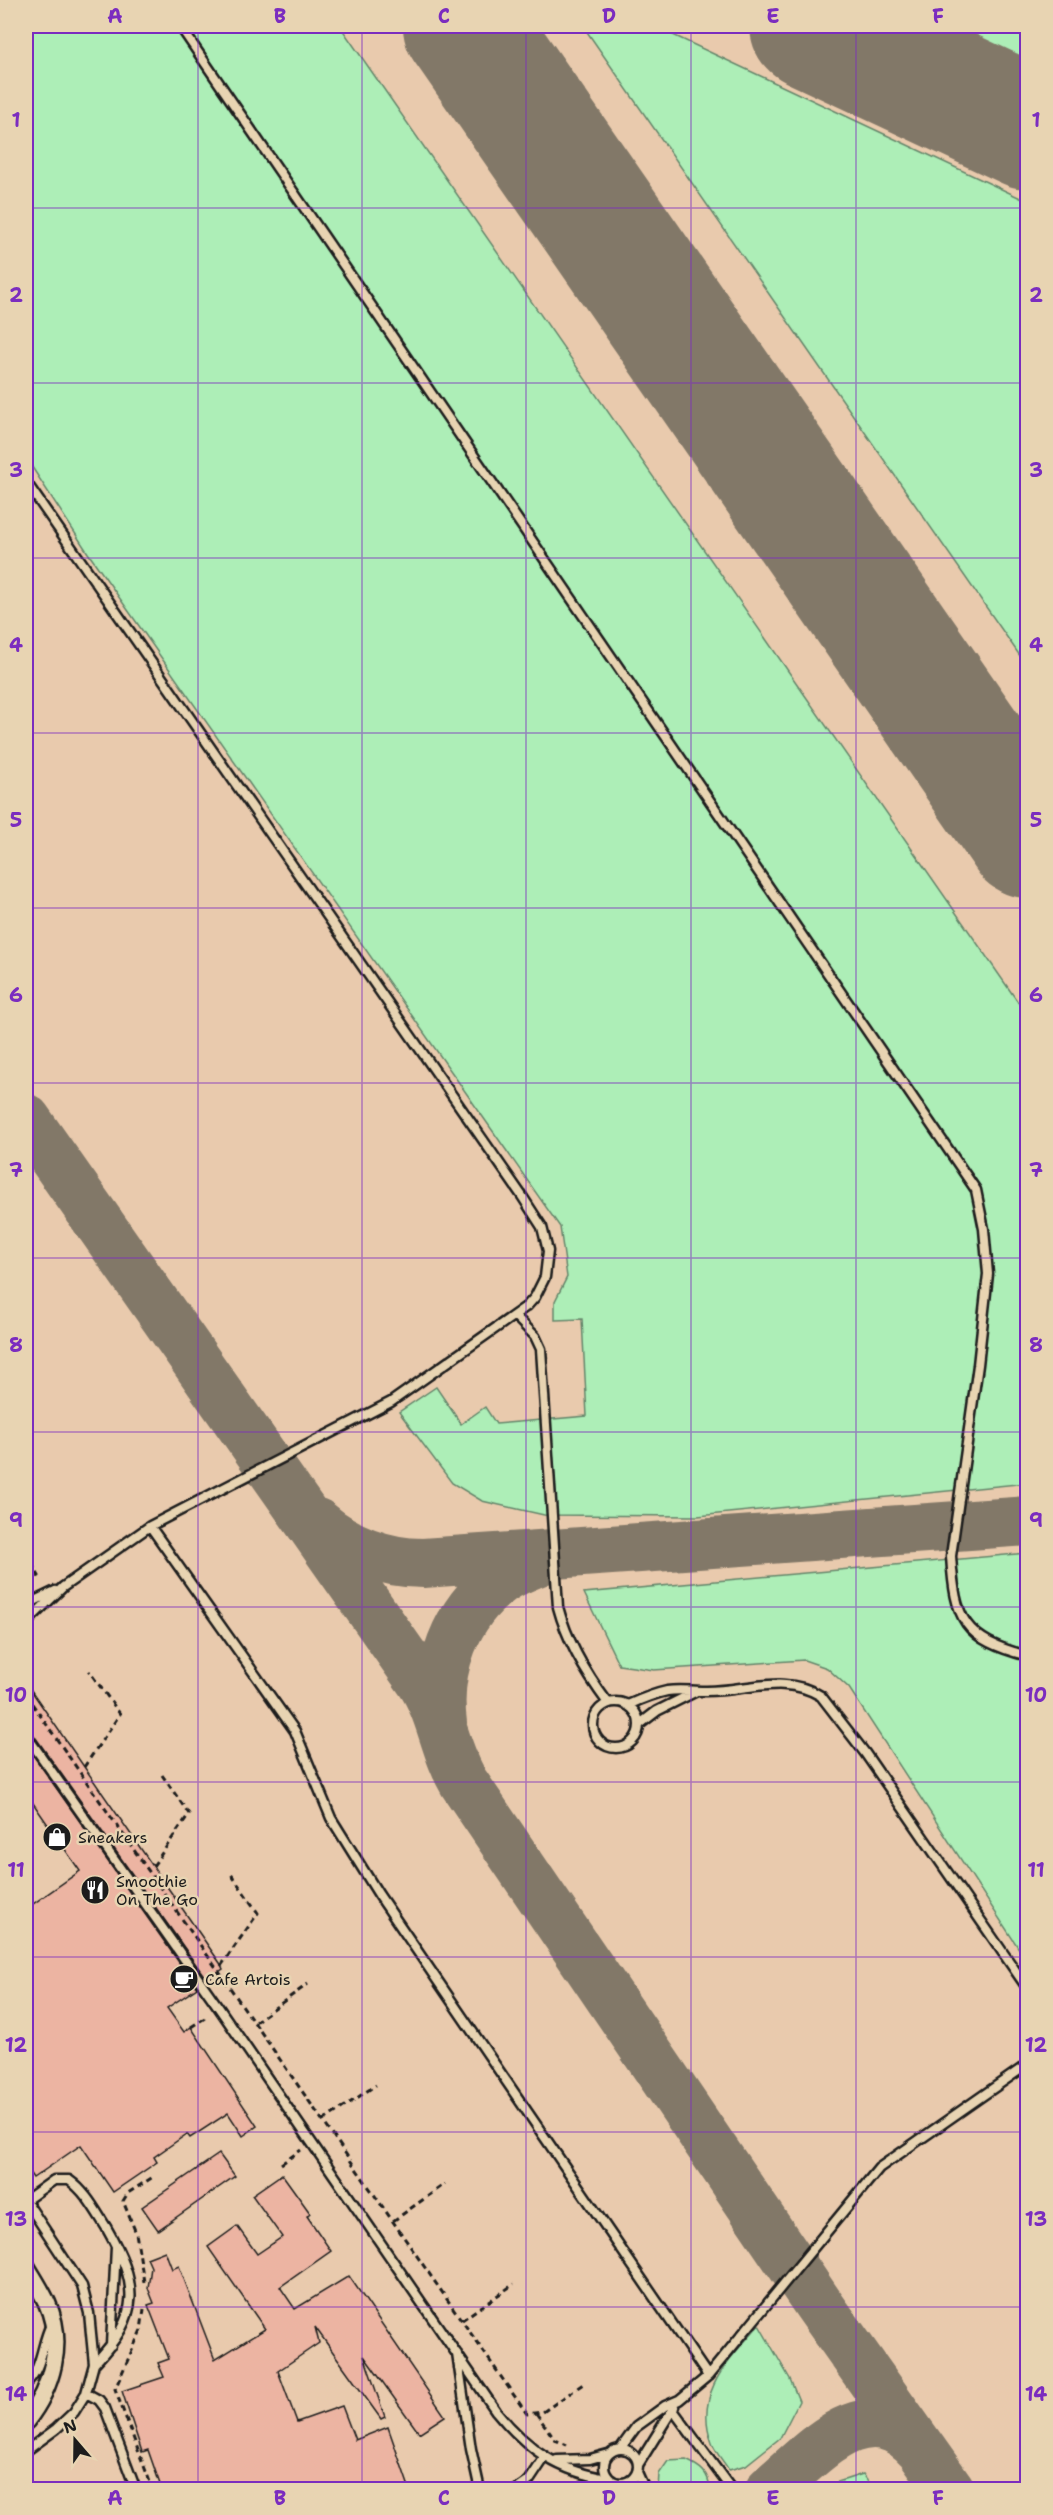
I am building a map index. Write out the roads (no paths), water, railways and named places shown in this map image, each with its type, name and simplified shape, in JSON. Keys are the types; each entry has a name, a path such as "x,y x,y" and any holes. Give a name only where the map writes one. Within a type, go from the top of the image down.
{"street":[{"path":"26,2421 40,2400 50,2377 55,2353 53,2322 47,2303 27,2268"}],"lane":[{"path":"180,26 976,1190 984,1230 988,1274 978,1365 951,1556 953,1583 957,1608 984,1642 1028,1656"},
{"path":"26,482 536,1217 546,1239 547,1268 535,1297 514,1316 391,1402 150,1526 63,1587 26,1605"},
{"path":"514,1316 535,1336 541,1349 557,1596 563,1625 592,1682 608,1703"},
{"path":"150,1526 295,1731 331,1818 379,1895 708,2376"},
{"path":"26,1623 63,1587"},
{"path":"628,1705 668,1691 792,1684 820,1696 865,1753 1028,1989"},
{"path":"639,1724 657,1711 698,1690"},
{"path":"622,1702 638,1716 639,1724 635,1738 630,1744 622,1747 607,1746 596,1736 593,1728 596,1713 608,1703 622,1702"},
{"path":"26,1735 219,2008 496,2411 516,2436 549,2459 588,2476 609,2479 621,2486 628,2482 680,2400 708,2376 879,2168 1028,2064"},
{"path":"26,2451 74,2412 86,2392 94,2364 89,2313 82,2286 26,2200 54,2180 69,2180 92,2204 116,2247 128,2275 131,2298 125,2325 111,2346 94,2364"},
{"path":"111,2346 116,2247"},
{"path":"26,2383 36,2372 44,2341 53,2322"},
{"path":"456,2350 471,2449 480,2490"},
{"path":"86,2392 99,2400 105,2408 136,2490"},
{"path":"516,2490 529,2481 549,2459 590,2459 620,2449 636,2427 665,2406 680,2400"},
{"path":"673,2410 732,2490"},
{"path":"620,2449 632,2453 645,2490"},
{"path":"608,2454 604,2467 609,2479"}],"place":[{"name":"Sneakers","path":"57,1837"},
{"name":"Smoothie On The Go","path":"95,1890"},
{"name":"Cafe Artois","path":"184,1979"}]}
